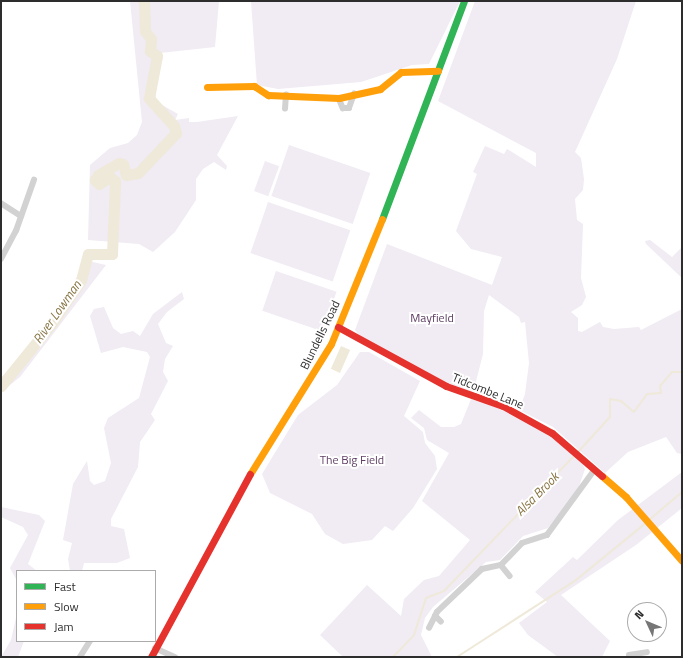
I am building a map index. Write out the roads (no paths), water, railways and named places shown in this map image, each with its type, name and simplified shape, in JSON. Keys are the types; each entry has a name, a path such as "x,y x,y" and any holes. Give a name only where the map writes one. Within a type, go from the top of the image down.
{"street":[{"name":"Blundells Road","path":"151,657 157,649 252,469 307,387 338,327 438,72 464,1"},
{"path":"207,87 254,86 268,94 339,98 380,89 401,72 422,68 438,72"},
{"path":"339,98 340,105 349,108 354,94"},
{"path":"284,109 286,95"},
{"path":"1,259 21,216 34,180"},
{"path":"1,203 21,216"},
{"name":"Tidcombe Lane","path":"338,327 446,386 513,411 552,433 580,456 594,472 603,476 641,513 682,561"},
{"path":"429,628 435,616 482,569 501,565 522,543 547,535 594,472"},
{"path":"501,565 510,576"},
{"path":"435,616 442,622"},
{"path":"80,657 89,642"},
{"path":"157,649 175,657"},
{"path":"629,655 638,655 646,652"}],"waterway":[{"name":"River Lowman","path":"138,1 143,6"},
{"name":"River Lowman","path":"1,386 52,323 81,280 88,254 112,254 115,181 110,177 99,184 95,180 98,175 119,163 123,164 126,175 138,173 176,133 174,126 149,98 157,56 150,51 151,39 145,31 144,1"},
{"name":"Alsa Brook","path":"578,452 610,417 610,399 621,401 634,412 647,394 661,393 660,386 672,372 682,372"},
{"name":"Alsa Brook","path":"393,657 414,635 426,598 444,591 575,455"},
{"path":"649,520 682,492"},
{"path":"457,657 576,580 646,523"}],"park label":[{"name":"Mayfield","path":"432,318"},
{"name":"The Big Field","path":"352,460"}]}
